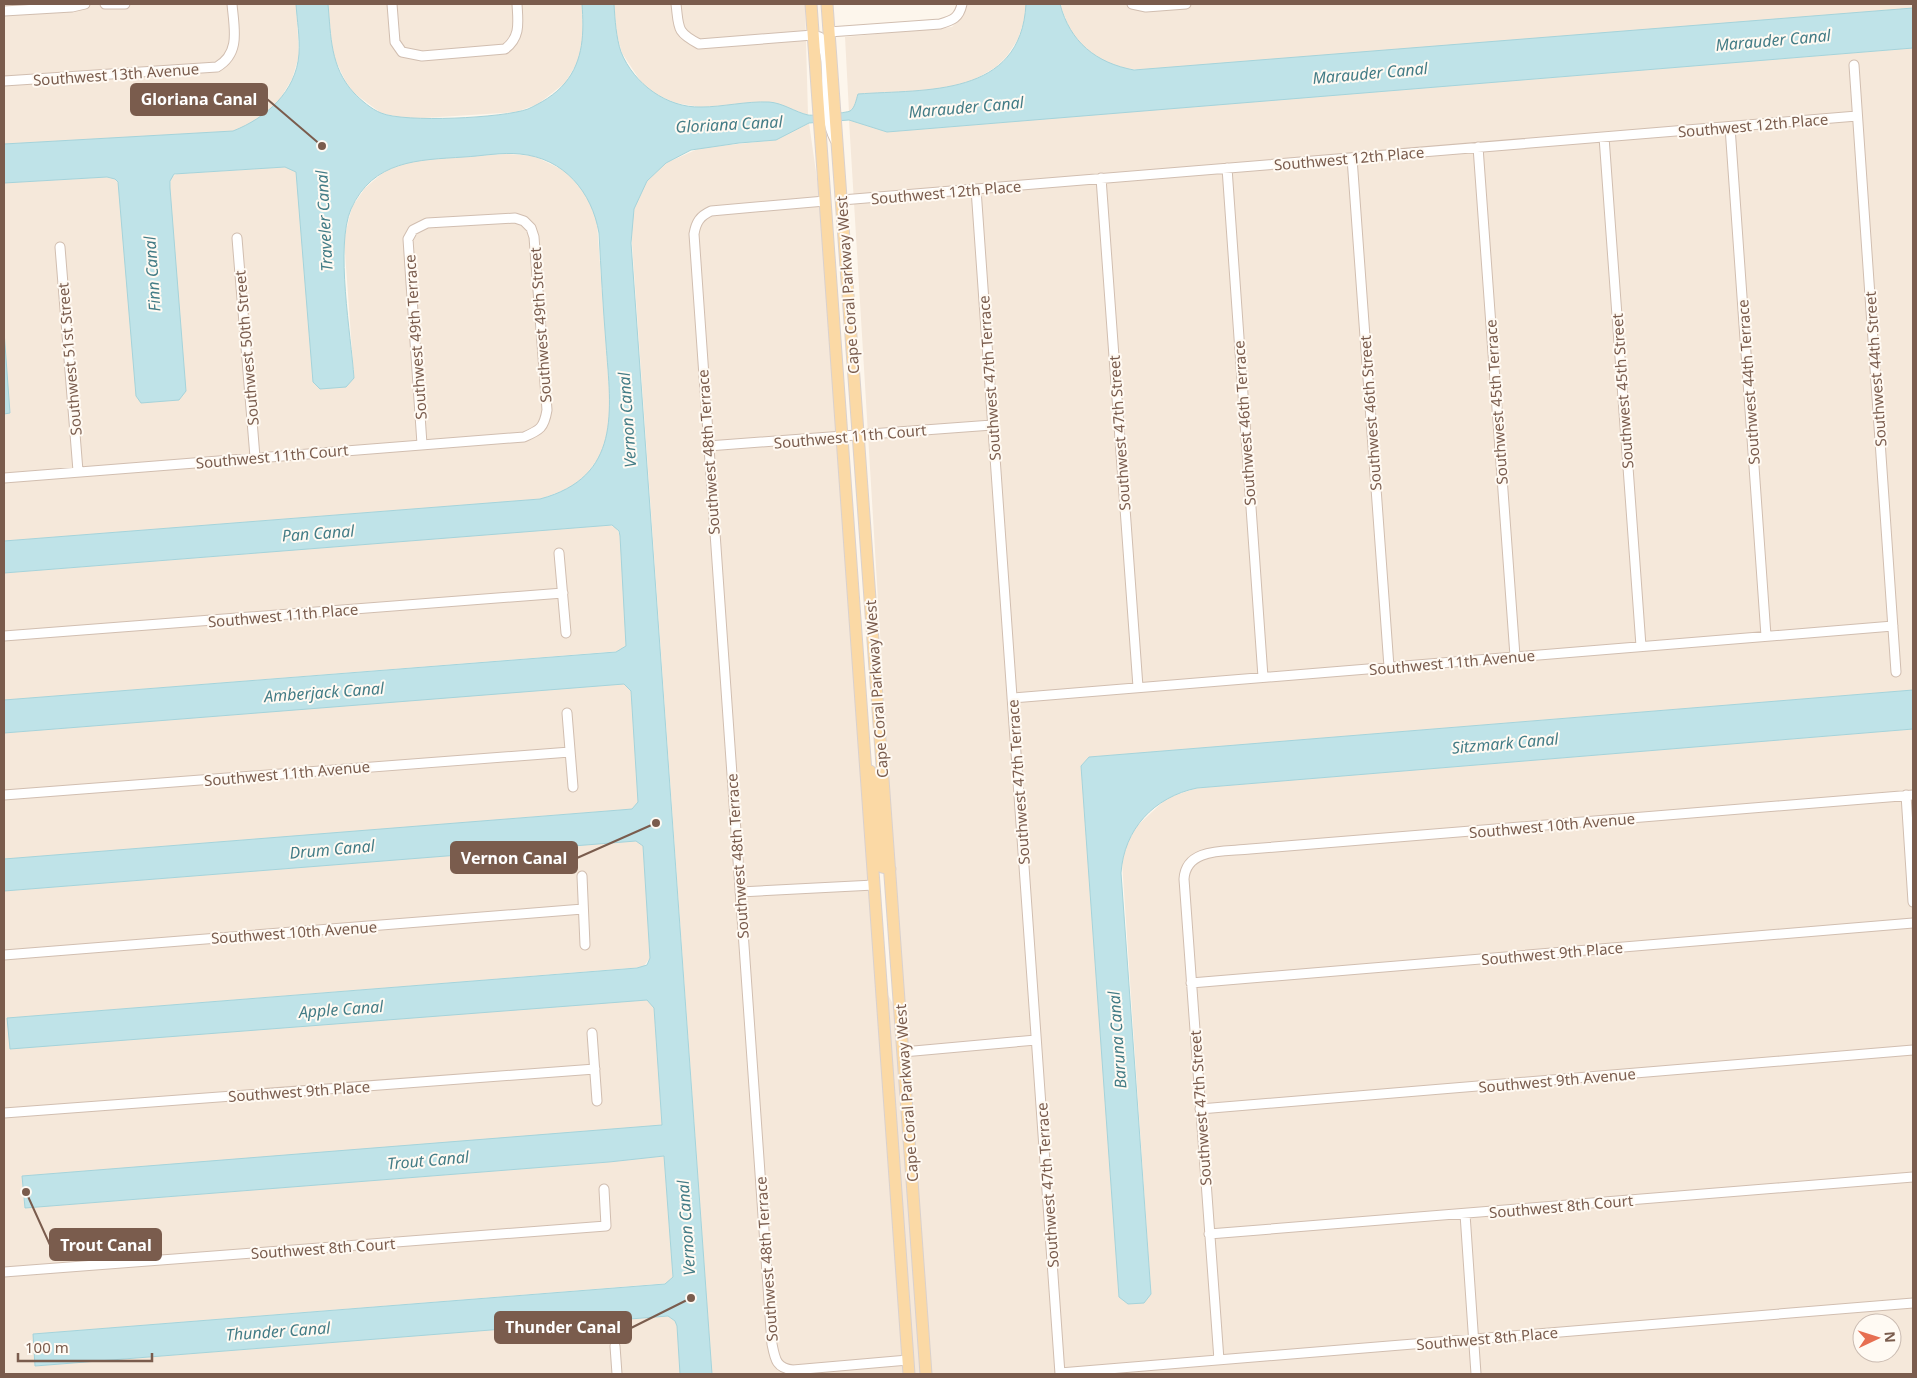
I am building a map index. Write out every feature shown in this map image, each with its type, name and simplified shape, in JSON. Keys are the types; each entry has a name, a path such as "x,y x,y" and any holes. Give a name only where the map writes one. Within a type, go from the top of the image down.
{"main road":[{"name":"Cape Coral Parkway West","path":"811,4 909,1374"},
{"name":"Cape Coral Parkway West","path":"827,4 926,1374"},
{"path":"865,758 875,786 881,863 882,867 890,869"},
{"path":"874,884 884,903 890,986 899,1004"}],"street":[{"path":"4,11 72,7 85,4"},
{"path":"105,4 125,4"},
{"name":"Southwest 13th Avenue","path":"4,81 217,68 227,61 235,43 232,4"},
{"path":"392,4 395,42 402,52 422,56 490,52 505,49 513,43 519,28 517,4"},
{"path":"676,4 679,27 684,36 699,44 813,35 820,37 824,50 829,127 837,141"},
{"path":"829,32 940,24 953,20 960,13 962,4"},
{"path":"1132,4 1146,7 1186,4"},
{"name":"Southwest 44th Street","path":"1854,65 1896,672"},
{"name":"Southwest 12th Place","path":"842,200 1857,116"},
{"name":"Southwest 44th Terrace","path":"1730,127 1766,636"},
{"name":"Southwest 45th Street","path":"1604,137 1641,646"},
{"name":"Southwest 45th Terrace","path":"1478,147 1515,656"},
{"name":"Southwest 46th Street","path":"1352,158 1389,667"},
{"name":"Southwest 46th Terrace","path":"1227,168 1264,677"},
{"name":"Southwest 47th Street","path":"1101,178 1138,687"},
{"name":"Southwest 47th Terrace","path":"976,189 1060,1374"},
{"name":"Southwest 48th Terrace","path":"825,201 712,211 702,215 696,224 694,234 771,1336 775,1362 783,1369 793,1370 908,1360"},
{"name":"Southwest 49th Terrace","path":"422,444 408,239 413,230 427,223 515,218 524,221"},
{"name":"Southwest 49th Street","path":"524,221 534,237 546,410 545,420 540,430"},
{"name":"Southwest 50th Street","path":"237,238 254,457"},
{"name":"Southwest 51st Street","path":"60,247 78,471"},
{"name":"Southwest 11th Court","path":"708,446 992,425"},
{"name":"Southwest 11th Court","path":"4,478 524,436 540,430"},
{"path":"559,553 566,633"},
{"name":"Southwest 11th Place","path":"4,636 563,593"},
{"name":"Southwest 11th Avenue","path":"1012,698 1893,626"},
{"path":"567,713 573,788"},
{"name":"Southwest 11th Avenue","path":"4,796 570,752"},
{"path":"1909,795 1913,902"},
{"name":"Southwest 10th Avenue","path":"1192,858 1201,854 1250,849 1909,795"},
{"name":"Southwest 47th Street","path":"1192,858 1184,869 1184,879 1219,1360"},
{"path":"582,876 585,945"},
{"path":"740,892 874,884"},
{"name":"Southwest 10th Avenue","path":"4,955 583,909"},
{"name":"Southwest 9th Place","path":"1191,983 1913,923"},
{"path":"592,1033 597,1101"},
{"path":"902,1052 1036,1040"},
{"name":"Southwest 9th Avenue","path":"1200,1109 1913,1050"},
{"name":"Southwest 9th Place","path":"4,1114 595,1069"},
{"name":"Southwest 8th Court","path":"1209,1234 1913,1177"},
{"name":"Southwest 8th Court","path":"4,1272 606,1226 604,1189"},
{"path":"1465,1214 1476,1374"},
{"name":"Southwest 8th Place","path":"1060,1374 1913,1303"},
{"path":"615,1346 617,1374"}],"shaded area":[{"path":"4,4 296,4 299,56 292,79 277,104 249,125 233,131 4,144"},
{"path":"328,4 582,4 583,37 578,61 565,83 538,104 516,112 408,119 381,113 354,93 346,82 333,55"},
{"path":"614,4 805,4 808,115 770,102 700,107 676,103 657,95 641,82 622,53 617,35"},
{"path":"961,4 1026,4 1025,17 1018,39 1007,56 996,67 967,84 854,107 849,112 845,37 952,27 959,19"},
{"path":"1060,4 1913,4 1913,8 1150,70 1120,68 1091,55 1070,30"},
{"path":"1913,48 1913,690 1089,757 1081,766 1119,1297 1151,1294 1122,862 1127,842 1138,825 1167,798 1197,788 1913,729 1913,1374 931,1374 894,865 849,120 887,132"},
{"path":"809,123 821,207 904,1374 712,1374 631,229 634,209 647,181 666,163 700,148 776,140"},
{"path":"507,154 534,156 565,171 585,193 594,210 597,223 611,416 609,433 602,453 585,476 567,489 540,499 4,541 4,414 10,413 4,331 4,183 112,177 120,186 170,188 171,177 177,174 285,167 292,169 296,172 297,178 313,381 320,389 354,378 344,239 352,207 365,188 385,171 405,163 424,159"},
{"path":"607,525 616,527 620,536 628,642 620,651 4,700 4,573"},
{"path":"620,683 627,685 631,691 639,798 632,809 4,859 4,733"},
{"path":"636,841 643,846 650,958 643,967 7,1018 647,1000 654,1008 662,1126 22,1176 25,1208 609,1162 664,1156 673,1277 669,1283 33,1334 35,1366 668,1316 675,1321 677,1326 680,1374 4,1374 4,891"},
{"path":"887,993 894,1006 921,1374 914,1374"}],"water":[{"path":"296,4 328,4 333,51 340,73 354,93 370,107 381,113 393,116 431,119 477,117 516,112 528,109 552,95 565,83 576,65 583,35 582,4 614,4 618,40 627,64 643,84 664,98 688,106 701,107 769,102 808,115 850,111 858,94 940,88 966,82 989,72 1007,57 1020,35 1026,4 1060,4 1070,29 1086,49 1108,62 1134,70 1913,8 1913,48 887,132 849,120 809,123 776,140 691,150 666,163 647,181 634,209 631,243 712,1374 680,1374 677,1326 675,1321 668,1316 35,1366 33,1334 665,1284 673,1277 664,1156 609,1162 25,1208 22,1176 662,1125 654,1008 647,1000 10,1049 7,1018 637,968 647,965 650,958 643,846 636,841 4,891 4,859 632,809 638,802 631,691 624,684 4,733 4,700 616,652 626,646 620,536 619,531 612,525 4,573 4,541 540,499 567,489 586,475 598,458 606,438 609,417 599,233 590,204 583,191 573,180 550,162 520,154 499,154 414,162 384,172 371,181 360,193 351,209 346,225 344,245 345,291 354,378 346,387 320,389 313,382 296,172 285,167 174,174 170,181 170,188 186,391 179,400 141,403 136,396 118,182 107,177 4,183 4,144 233,131 245,126 268,111 286,92 292,80 297,68 299,54"},
{"path":"4,331 10,413 4,414"},
{"path":"1913,690 1913,729 1197,788 1182,792 1155,807 1144,817 1128,842 1123,857 1121,873 1151,1294 1144,1303 1128,1304 1119,1297 1081,766 1089,757"}],"place":[{"name":"Gloriana Canal","path":"322,146"},
{"name":"Vernon Canal","path":"656,823"},
{"name":"Trout Canal","path":"26,1192"},
{"name":"Thunder Canal","path":"691,1298"}],"water label":[{"name":"Marauder Canal","path":"1773,40"},
{"name":"Marauder Canal","path":"1370,73"},
{"name":"Marauder Canal","path":"966,107"},
{"name":"Traveler Canal","path":"324,221"},
{"name":"Finn Canal","path":"152,274"},
{"name":"Pan Canal","path":"318,533"},
{"name":"Amberjack Canal","path":"324,692"},
{"name":"Sitzmark Canal","path":"1505,743"},
{"name":"Drum Canal","path":"332,849"},
{"name":"Apple Canal","path":"341,1009"},
{"name":"Baruna Canal","path":"1117,1040"}]}
